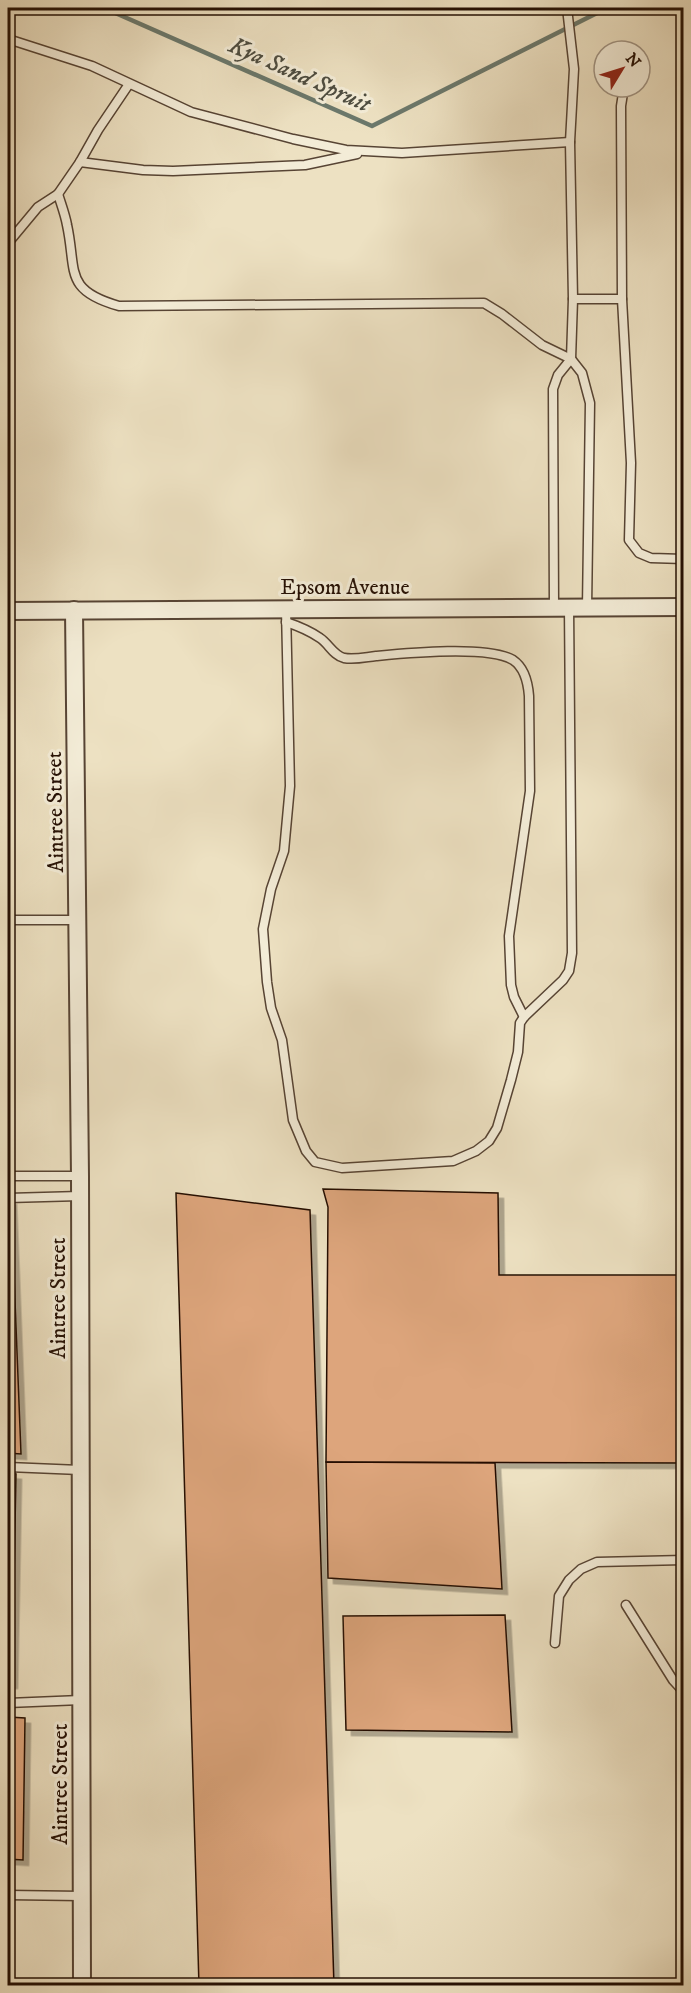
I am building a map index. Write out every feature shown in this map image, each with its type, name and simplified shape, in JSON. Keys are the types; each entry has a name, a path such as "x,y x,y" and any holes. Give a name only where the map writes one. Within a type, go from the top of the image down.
{"street":[{"name":"Epsom Avenue","path":"8,611 74,610 286,616 561,607 684,607"},
{"name":"Aintree Street","path":"74,610 80,1176 82,1986"}],"lane":[{"path":"286,616 290,786 284,851 271,889 263,929 271,1008 282,1040 293,1120 306,1151 315,1162 342,1168 453,1161 476,1151 489,1141 497,1128 512,1080 518,1052 520,1023 563,980 572,953 553,389 558,375 571,358 573,299 570,142 574,69 567,8"},
{"path":"8,39 92,66 191,112 293,139 346,150 402,153 570,142"},
{"path":"8,243 38,207 58,194 129,84"},
{"path":"622,99 622,299 631,463 629,540 639,553 651,558 684,559"},
{"path":"80,162 143,170 185,170 305,165 369,151"},
{"path":"58,194 67,225 73,271 91,296 103,301 119,306 484,303 542,345 571,358 582,372 590,403 587,608"},
{"path":"573,299 622,299"},
{"path":"286,616 319,637 334,653 342,657 353,659 479,651 501,655 512,660 519,665 525,675 529,696 530,790 509,936 511,984 514,997 524,1017"},
{"path":"8,920 77,920"},
{"path":"8,1176 80,1176"},
{"path":"8,1198 80,1196"},
{"path":"8,1467 80,1470"},
{"path":"555,1643 559,1596 569,1580 581,1569 597,1562 684,1560"},
{"path":"626,1605 673,1680 684,1692"},
{"path":"8,1703 81,1700"},
{"path":"8,1895 81,1896"}],"building":[{"path":"323,1189 498,1193 499,1275 684,1275 684,1463 326,1462 328,1207"},
{"path":"176,1193 310,1210 334,1986 199,1986"},
{"path":"11,1199 21,1454 8,1453 8,1200"},
{"path":"326,1462 495,1463 502,1589 328,1578"},
{"path":"8,1473 16,1474 12,1683 8,1683"},
{"path":"505,1615 512,1732 346,1730 343,1616"},
{"path":"8,1717 25,1718 23,1860 8,1859"}],"waterway":[{"name":"Kya Sand Spruit","path":"104,8 372,126 607,8"}]}
